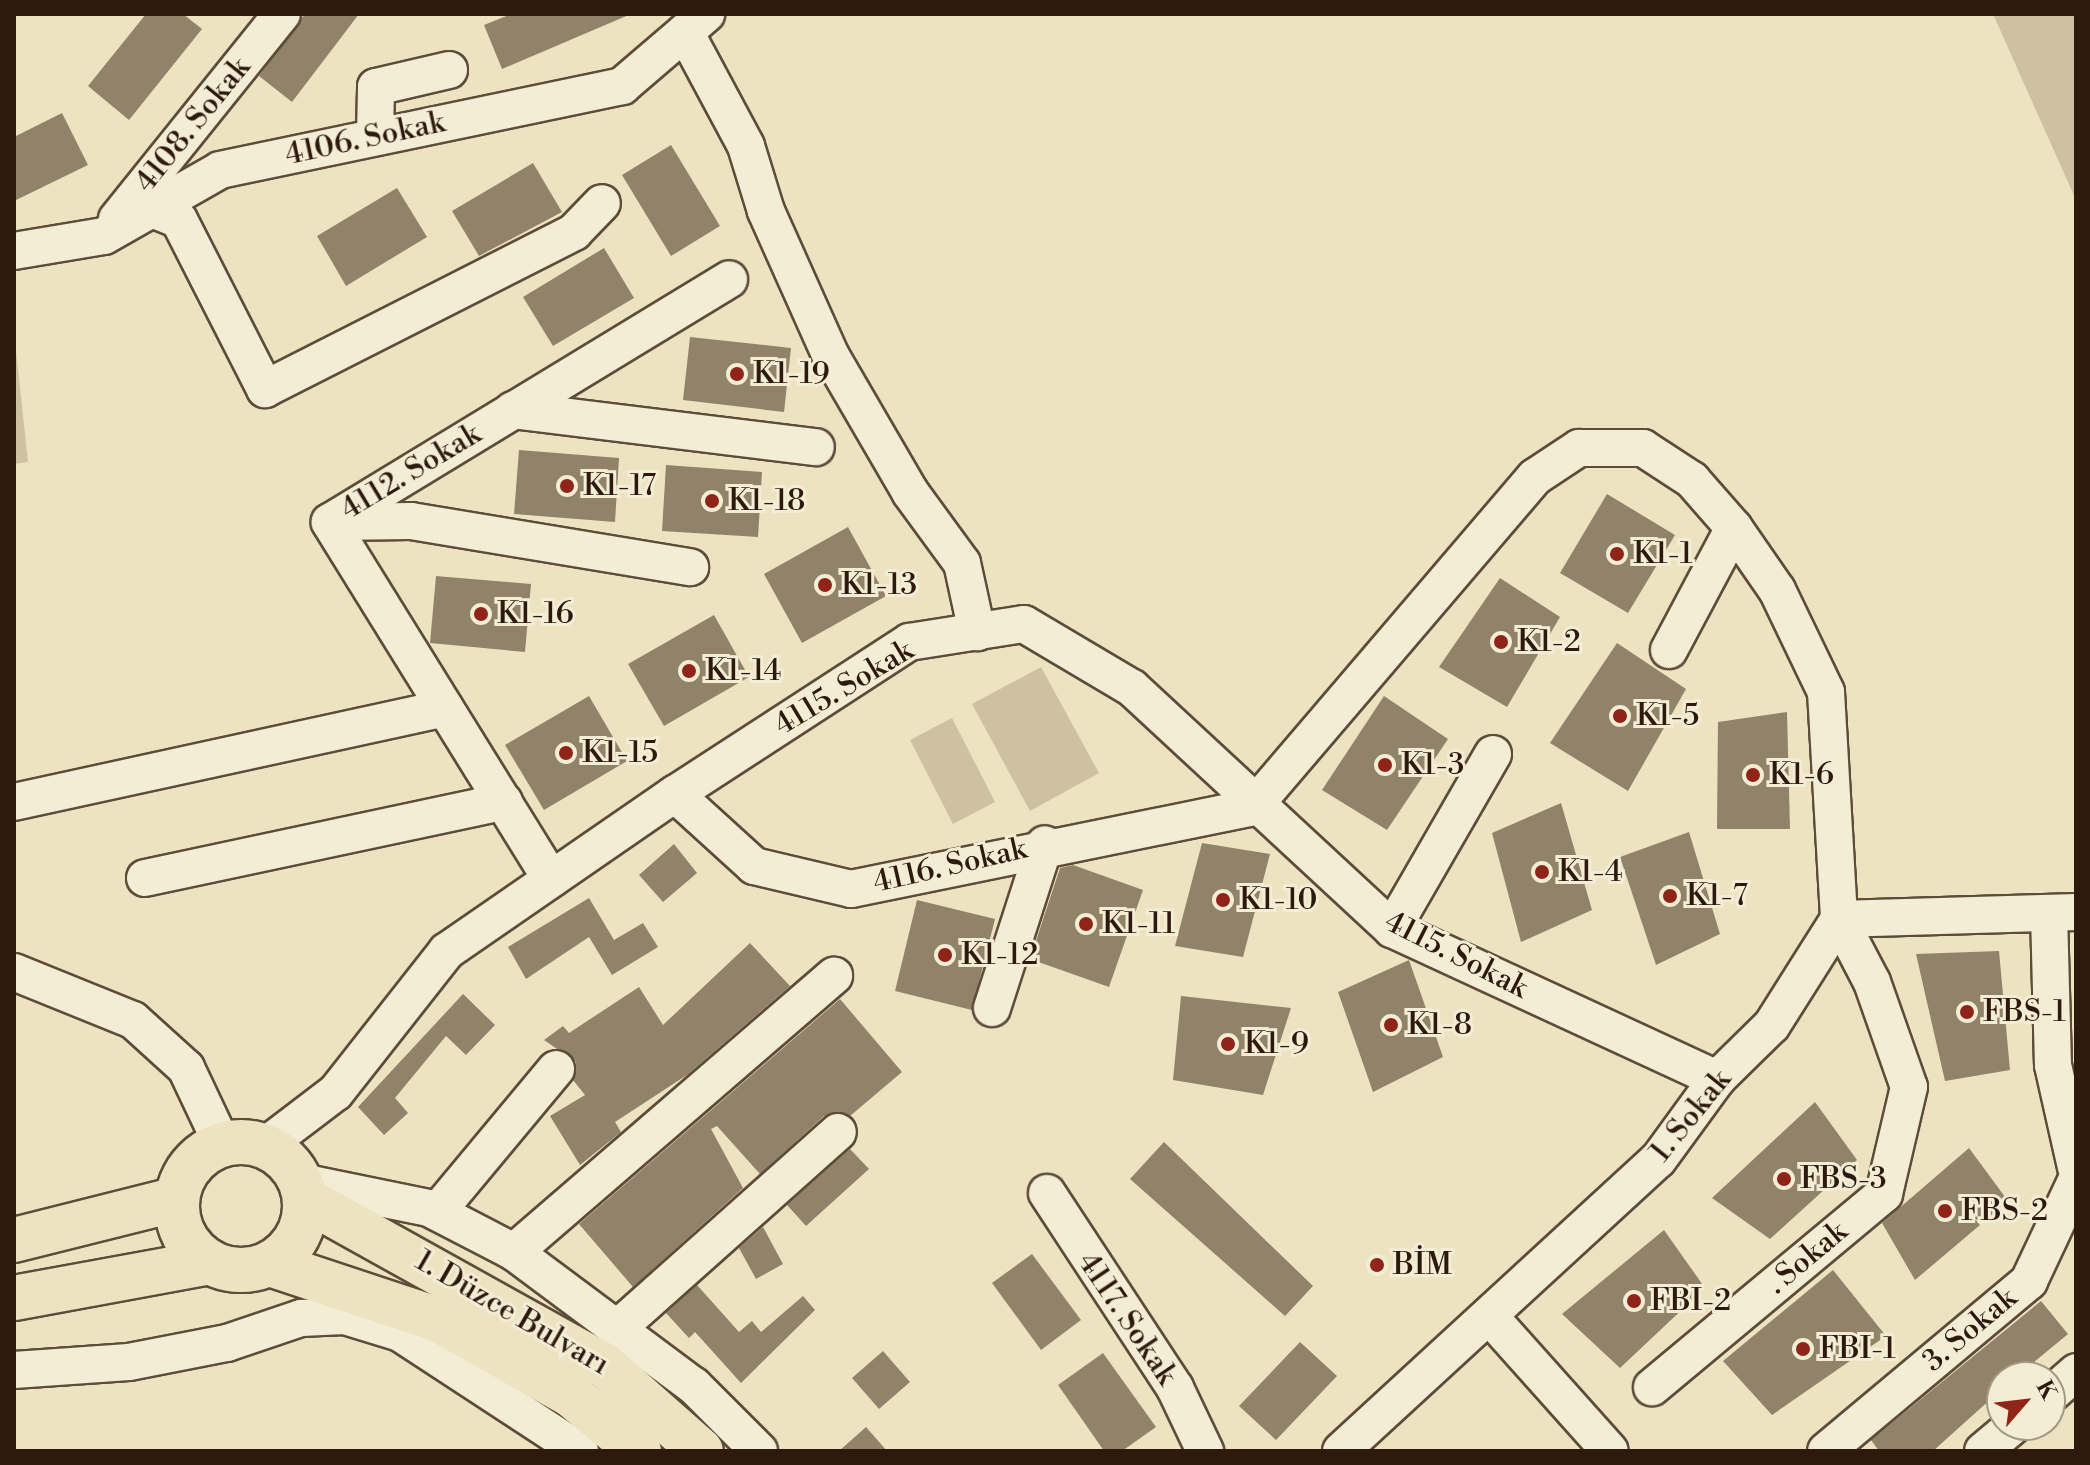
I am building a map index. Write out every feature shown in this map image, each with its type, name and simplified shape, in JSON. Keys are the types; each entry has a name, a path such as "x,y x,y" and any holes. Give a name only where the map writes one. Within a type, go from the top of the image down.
{"main road":[{"path":"222,1144 265,1146 303,1190 298,1236 270,1264 230,1270 210,1262 181,1231 177,1199 187,1169 222,1144"},
{"name":"1. Düzce Bulvarı","path":"303,1190 605,1366 701,1451"},
{"path":"14,1240 177,1199"},
{"path":"14,1298 210,1262"},
{"name":"1. Düzce Bulvarı","path":"270,1264 439,1320 571,1395 639,1451"}],"street":[{"name":"4108. Sokak","path":"104,236 282,14"},
{"name":"4106. Sokak","path":"14,251 104,236 220,170 622,86 696,23"},
{"path":"696,23 746,146 766,211 831,356 910,492 962,563 977,632"},
{"path":"375,136 376,87 449,70"},
{"path":"152,209 179,220 265,389 574,232 602,203"},
{"name":"4112. Sokak","path":"551,879 330,522 729,279"},
{"path":"513,410 816,447"},
{"path":"1253,807 1535,477 1579,448 1643,448 1692,480 1734,528 1777,590 1826,692 1839,919 2062,912 2053,1065 2076,1167"},
{"path":"330,522 411,521 690,567"},
{"path":"1669,650 1734,528"},
{"name":"4115. Sokak","path":"265,1146 336,1092 447,951 551,879 675,794 909,642 1024,624 1132,688 1253,807 1392,929 1717,1079"},
{"path":"14,802 445,708"},
{"path":"1392,929 1493,754"},
{"name":"4116. Sokak","path":"675,794 754,866 851,889 1045,844 1253,807"},
{"path":"145,878 504,802"},
{"path":"992,1008 1045,844"},
{"name":"1. Sokak","path":"1341,1451 1491,1318 1658,1160 1717,1079 1772,1025 1839,919"},
{"name":". Sokak","path":"1652,1387 1884,1194 1909,1087 1872,982 1839,919"},
{"path":"14,972 133,1020 186,1068 222,1144"},
{"path":"514,1252 834,976"},
{"path":"437,1212 556,1069"},
{"path":"619,1327 838,1132"},
{"name":"3. Sokak","path":"1826,1451 2029,1281 2076,1181"},
{"path":"303,1190 437,1212 514,1252 619,1327 694,1386 759,1451"},
{"name":"4117. Sokak","path":"1047,1193 1175,1388 1205,1451"},
{"path":"14,1370 129,1362 227,1343 301,1318 345,1316 409,1337 580,1451"},
{"path":"1491,1318 1610,1451"}],"shaded area":[{"path":"1993,14 2076,14 2076,200"},
{"path":"14,332 28,462 14,464"},
{"path":"1041,667 1099,773 1030,811 972,704"},
{"path":"952,718 995,802 953,824 910,740"}],"building":[{"path":"146,14 183,14 202,29 129,120 88,86"},
{"path":"305,14 359,14 292,102 259,76"},
{"path":"511,14 631,14 502,69 484,25"},
{"path":"62,113 88,165 14,201 14,137"},
{"path":"671,145 720,226 671,256 622,175"},
{"path":"533,163 562,212 479,256 452,211"},
{"path":"397,188 427,237 346,286 317,236"},
{"path":"604,248 634,298 553,346 523,297"},
{"name":"K1-19","path":"690,337 791,348 784,412 683,400"},
{"name":"K1-17","path":"519,450 619,458 615,522 514,514"},
{"name":"K1-18","path":"666,465 762,472 758,537 662,531"},
{"name":"K1-1","path":"1607,494 1675,535 1628,613 1560,573"},
{"name":"K1-13","path":"848,527 886,596 802,643 764,574"},
{"name":"K1-16","path":"436,576 531,584 525,652 430,643"},
{"name":"K1-2","path":"1500,578 1560,617 1507,707 1439,667"},
{"name":"K1-14","path":"714,615 749,677 664,726 628,664"},
{"name":"K1-5","path":"1617,643 1686,689 1628,791 1550,743"},
{"name":"K1-15","path":"589,696 627,761 544,810 505,745"},
{"name":"K1-3","path":"1384,696 1448,739 1387,830 1322,790"},
{"name":"K1-6","path":"1787,712 1790,829 1717,829 1718,722"},
{"name":"K1-4","path":"1561,803 1592,910 1521,942 1492,833"},
{"name":"K1-7","path":"1689,832 1720,934 1656,965 1620,857"},
{"name":"K1-10","path":"1202,843 1270,854 1243,957 1175,946"},
{"path":"674,844 697,873 663,902 639,875"},
{"name":"K1-11","path":"1073,865 1143,890 1109,987 1030,959 1060,868"},
{"path":"589,898 614,940 643,923 658,947 612,975 589,937 526,979 508,947"},
{"name":"K1-12","path":"917,900 995,919 972,1010 895,991"},
{"path":"750,943 790,986 687,1075 615,1122 621,1132 580,1165 550,1116 585,1095 573,1080 576,1062 544,1040 563,1026 569,1033 639,987 663,1025"},
{"name":"FBS-1","path":"1999,951 2010,1070 1945,1081 1916,954"},
{"name":"K1-8","path":"1409,960 1443,1057 1373,1092 1338,992"},
{"path":"463,994 495,1025 466,1055 446,1036 395,1098 408,1113 384,1135 358,1107"},
{"name":"K1-9","path":"1181,996 1291,1008 1263,1095 1173,1080"},
{"path":"840,999 902,1072 850,1116 824,1116 760,1174 717,1126 711,1129 743,1188 633,1287 579,1224"},
{"name":"FBS-3","path":"1815,1102 1857,1160 1770,1239 1712,1198"},
{"path":"1164,1142 1313,1286 1285,1316 1130,1179"},
{"name":"FBS-2","path":"1969,1148 2008,1201 1982,1223 1974,1218 1980,1225 1915,1280 1882,1223"},
{"path":"850,1149 869,1169 806,1226 787,1205"},
{"path":"763,1227 783,1264 756,1279 739,1248"},
{"name":"FBI-2","path":"1664,1230 1705,1288 1620,1368 1562,1314"},
{"path":"1032,1254 1081,1320 1041,1350 992,1283"},
{"name":"FBI-1","path":"1833,1270 1886,1336 1772,1415 1723,1361"},
{"path":"697,1285 739,1332 752,1321 761,1332 803,1296 815,1310 741,1383 695,1332 689,1338 666,1313"},
{"path":"2041,1301 2068,1334 2035,1361 1986,1361 1986,1403 1933,1451 1879,1451 1871,1440"},
{"path":"1300,1342 1337,1376 1276,1440 1239,1406"},
{"path":"883,1351 910,1382 879,1409 852,1378"},
{"path":"1103,1353 1156,1427 1122,1451 1104,1451 1058,1385"},
{"path":"866,1427 887,1451 839,1451"}],"place":[{"name":"K1-19","path":"737,374"},
{"name":"K1-17","path":"567,486"},
{"name":"K1-18","path":"712,501"},
{"name":"K1-1","path":"1617,554"},
{"name":"K1-13","path":"825,585"},
{"name":"K1-16","path":"481,614"},
{"name":"K1-2","path":"1501,642"},
{"name":"K1-14","path":"689,671"},
{"name":"K1-5","path":"1620,716"},
{"name":"K1-15","path":"566,753"},
{"name":"K1-3","path":"1385,765"},
{"name":"K1-6","path":"1753,775"},
{"name":"K1-4","path":"1542,872"},
{"name":"K1-7","path":"1670,896"},
{"name":"K1-10","path":"1223,900"},
{"name":"K1-11","path":"1086,924"},
{"name":"K1-12","path":"945,955"},
{"name":"FBS-1","path":"1967,1012"},
{"name":"K1-8","path":"1391,1025"},
{"name":"K1-9","path":"1228,1044"},
{"name":"FBS-3","path":"1784,1179"},
{"name":"FBS-2","path":"1945,1211"},
{"name":"BİM","path":"1377,1265"},
{"name":"FBI-2","path":"1634,1301"},
{"name":"FBI-1","path":"1803,1349"}]}
